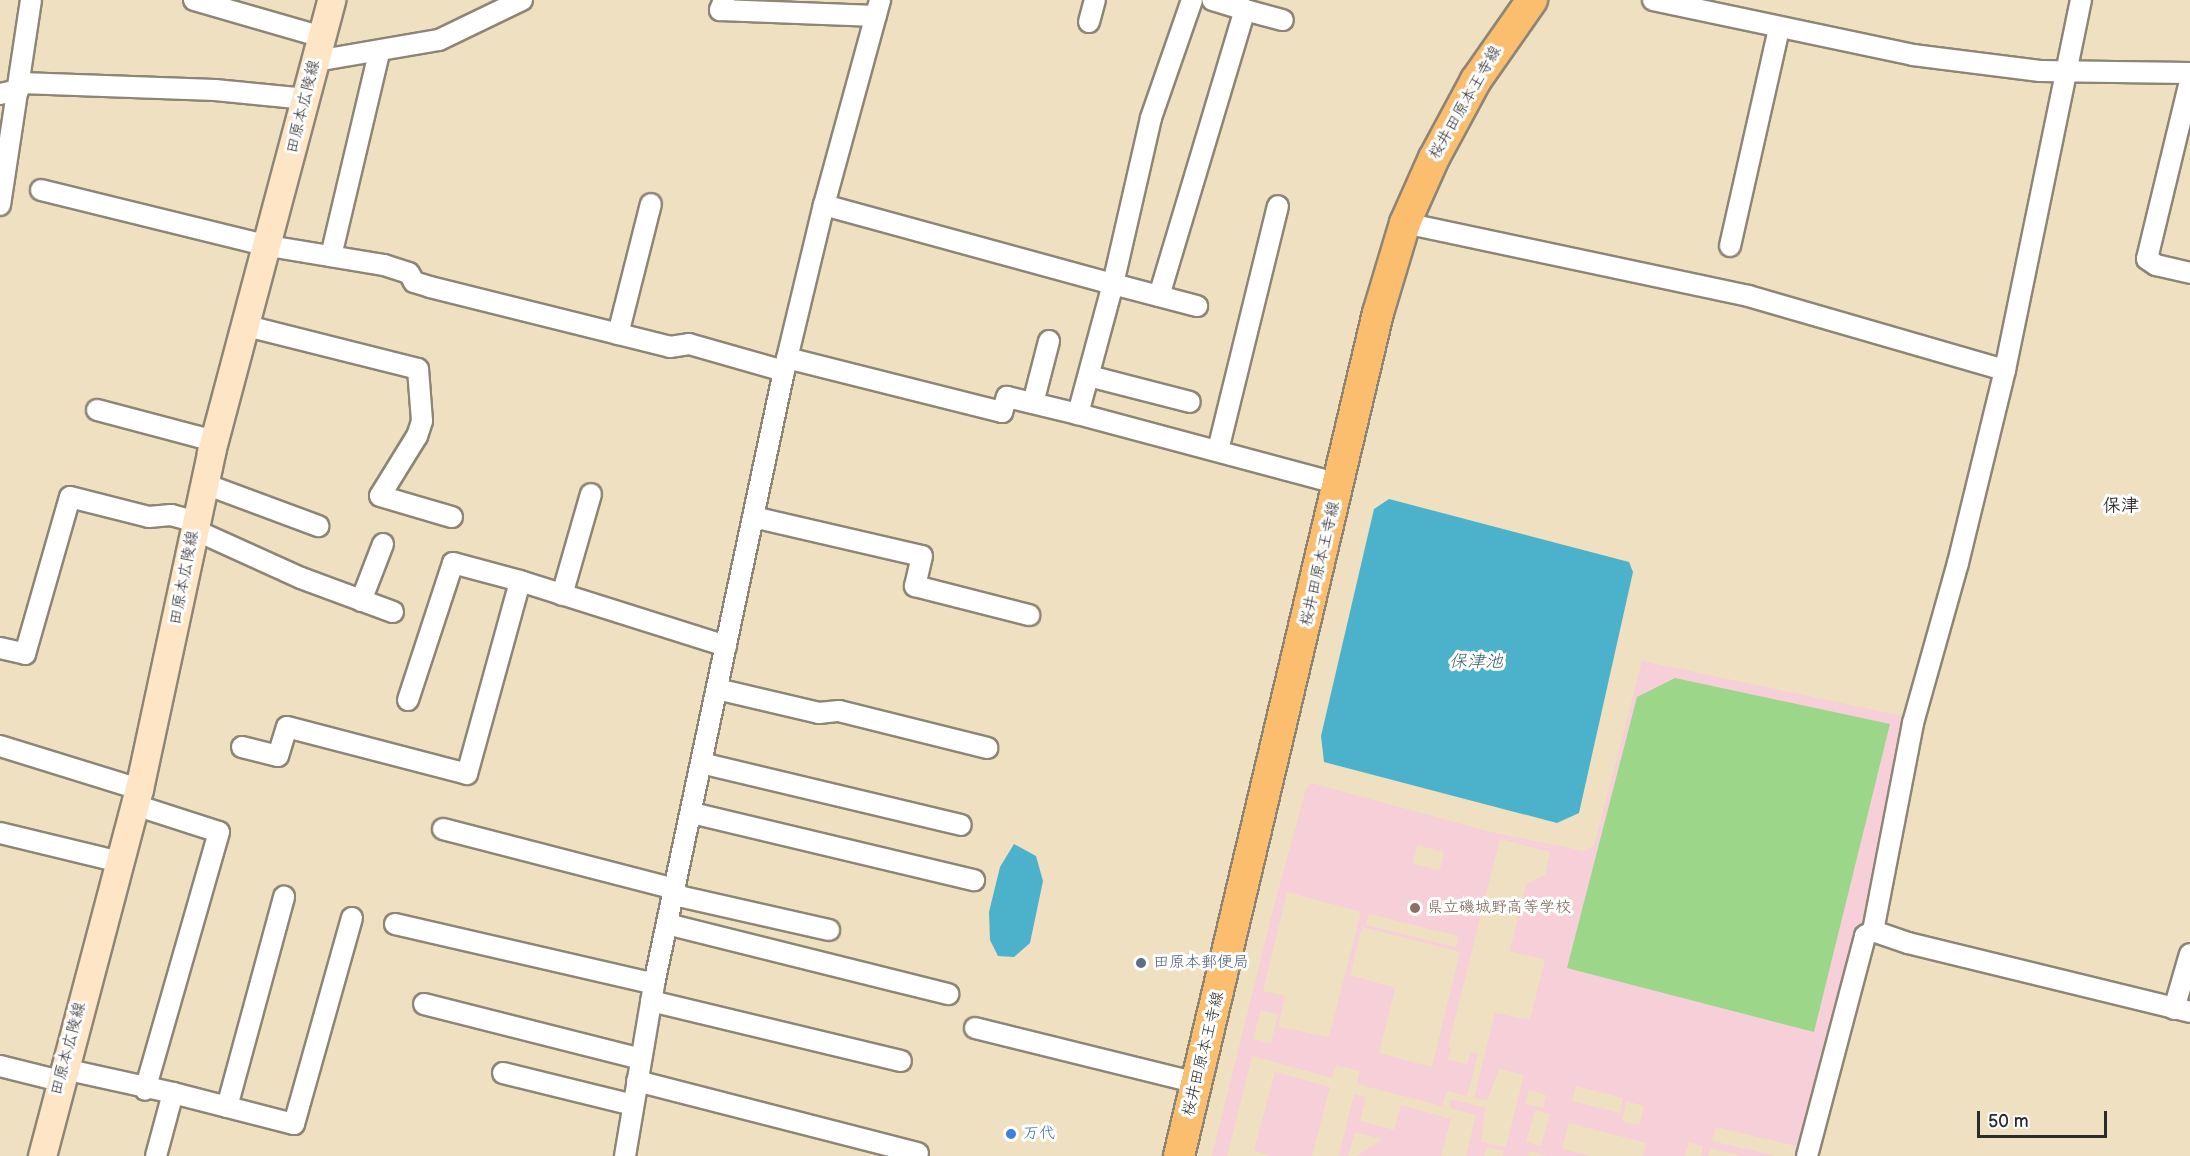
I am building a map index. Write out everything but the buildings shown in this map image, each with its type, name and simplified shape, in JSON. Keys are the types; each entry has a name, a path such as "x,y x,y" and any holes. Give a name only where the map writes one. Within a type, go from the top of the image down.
{"main road":[{"name":"田原本広陵線","path":"42,1156 137,797 214,441 269,246 331,0"},
{"name":"桜井田原本王寺線","path":"1179,1156 1340,484 1378,313 1405,223 1434,158 1508,32 1532,0"}],"street":[{"path":"0,205 20,86 31,0"},
{"path":"194,0 319,49 379,53 439,40 522,0"},
{"path":"625,1156 653,992 786,365 824,205 878,8 720,10 724,0"},
{"path":"1089,22 1095,0"},
{"path":"1078,414 1113,284 1151,118 1192,0"},
{"path":"1212,0 1283,20"},
{"path":"1508,32 1514,0"},
{"path":"1653,0 1912,55 2064,71 2190,73"},
{"path":"1807,1156 1865,936 1873,931 1913,723 1958,563 2005,369 2064,71 2081,0"},
{"path":"1159,296 1245,10"},
{"path":"1730,246 1779,28"},
{"path":"332,256 379,53"},
{"path":"2190,81 2147,259 2156,265 2190,273"},
{"path":"0,94 20,86 215,90 307,99"},
{"path":"41,190 269,246 384,265 410,273 414,282 430,287 670,346 688,344 1002,412 1007,397 1218,450 1340,484"},
{"path":"618,334 651,204"},
{"path":"824,205 1197,306"},
{"path":"1218,450 1278,206"},
{"path":"1405,223 1748,296 2005,369"},
{"path":"247,326 418,369 422,421 417,436 380,496 452,517"},
{"path":"1033,403 1049,341"},
{"path":"1089,376 1190,402"},
{"path":"97,410 214,441"},
{"path":"205,484 318,526"},
{"path":"562,595 591,494"},
{"path":"0,648 25,654 70,497 149,517 171,515 361,601 393,612"},
{"path":"753,517 922,556 915,586 1029,615"},
{"path":"361,601 383,544"},
{"path":"408,700 453,563 726,646"},
{"path":"242,747 279,756 287,727 467,774 520,582"},
{"path":"717,689 819,713 839,711 987,748"},
{"path":"0,746 137,797 219,832 145,1090"},
{"path":"701,763 961,825"},
{"path":"692,813 974,880"},
{"path":"443,829 675,892 829,930"},
{"path":"0,833 120,862"},
{"path":"227,1107 284,897"},
{"path":"0,1066 173,1093 294,1124 352,918"},
{"path":"395,924 653,992 901,1062"},
{"path":"667,924 948,994"},
{"path":"1873,931 1908,944 2182,1011 2190,954"},
{"path":"424,1004 641,1059"},
{"path":"975,1028 1197,1083"},
{"path":"503,1073 633,1105"},
{"path":"637,1082 918,1153"},
{"path":"156,1156 173,1093"}],"shaded area":[{"path":"1642,661 1908,717 1864,930 1803,1156 1794,1156 1796,1146 1716,1127 1712,1141 1776,1156 1741,1156 1710,1148 1708,1156 1701,1156 1703,1146 1689,1142 1685,1156 1643,1156 1646,1143 1569,1123 1562,1149 1590,1156 1547,1156 1530,1151 1528,1156 1503,1156 1504,1151 1487,1147 1484,1156 1466,1156 1476,1115 1449,1108 1451,1099 1485,1108 1481,1142 1506,1147 1524,1075 1499,1069 1487,1101 1474,1098 1495,1013 1530,1020 1545,960 1510,951 1526,884 1545,875 1550,852 1500,839 1448,1047 1451,1048 1448,1060 1467,1064 1471,1052 1478,1054 1467,1096 1447,1091 1442,1106 1357,1084 1360,1071 1336,1065 1332,1078 1252,1056 1227,1156 1212,1156 1273,910 1306,789 1311,783 1491,832 1584,851 1594,846","holes":["1417,845 1444,852 1440,870 1413,864","1287,892 1361,912 1329,1037 1278,1027 1285,996 1263,991","1369,914 1458,936 1456,947 1366,925","1362,927 1460,952 1432,1067 1379,1053 1395,988 1350,975","1261,1010 1278,1014 1271,1043 1253,1039","1576,1086 1623,1098 1620,1113 1572,1101","1529,1090 1546,1095 1543,1108 1525,1104","1626,1101 1644,1106 1639,1125 1622,1121","1535,1110 1550,1114 1541,1146 1526,1142"]},
{"path":"1275,1072 1330,1087 1312,1156 1270,1156 1254,1150"},
{"path":"1354,1094 1366,1097 1360,1121 1394,1130 1401,1105 1451,1119 1441,1156 1357,1156 1382,1139 1355,1132 1348,1156 1339,1156"}],"green space":[{"path":"1675,678 1890,724 1814,1032 1567,968 1637,697"}],"water":[{"name":"保津池","path":"1389,499 1629,562 1633,572 1579,813 1557,823 1324,762 1321,736 1374,509"},
{"path":"1014,844 1036,856 1043,881 1030,943 1014,957 998,956 990,940 989,912 1000,867"}],"place":[{"name":"県立磯城野高等学校","path":"1415,908"},
{"name":"田原本郵便局","path":"1141,963"},
{"name":"万代","path":"1011,1134"}],"district":[{"name":"保津","path":"2121,506"}]}
